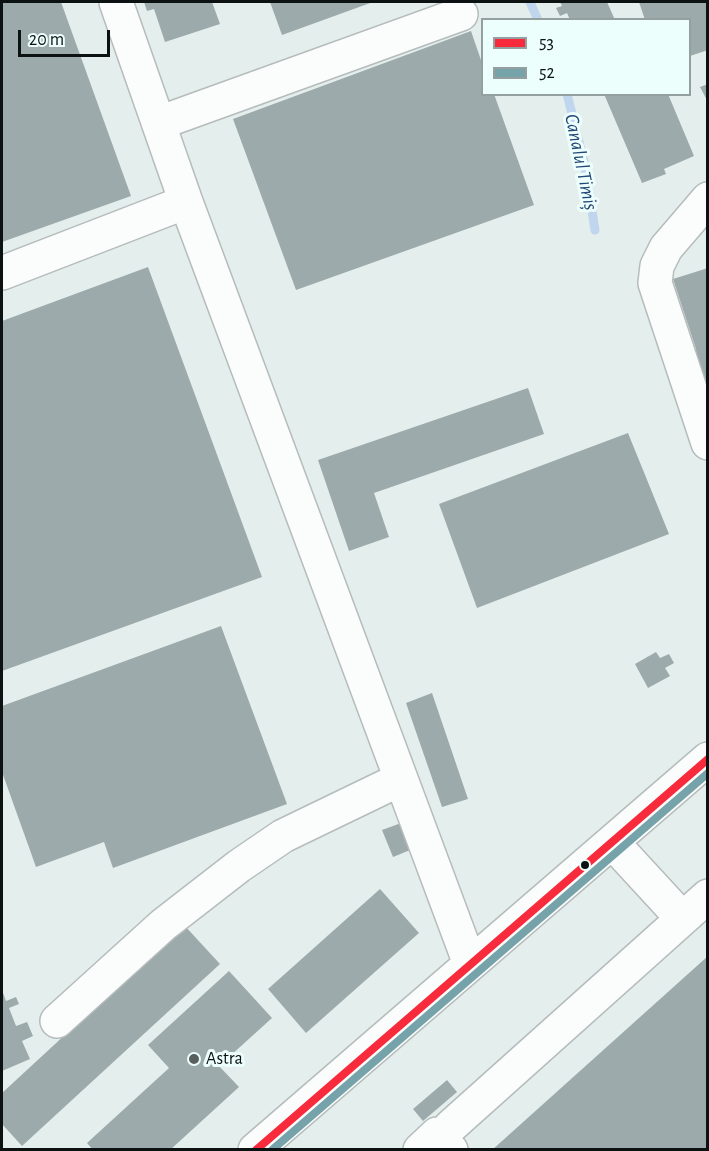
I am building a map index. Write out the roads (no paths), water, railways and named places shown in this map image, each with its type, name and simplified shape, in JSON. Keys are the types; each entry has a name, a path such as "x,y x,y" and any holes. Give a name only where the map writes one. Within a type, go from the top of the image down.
{"street":[{"path":"116,2 186,202 470,964"},
{"path":"159,123 461,14"},
{"path":"708,199 666,248 657,266 655,282 708,443"},
{"path":"2,273 186,202"},
{"path":"666,248 708,233"},
{"path":"255,1149 708,759"},
{"path":"57,1021 163,926 239,866 283,836 401,779"},
{"path":"612,842 682,918"},
{"path":"420,1149 437,1134 451,1138 682,918 708,896"}],"waterway":[{"name":"Canalul Timiș","path":"530,2 537,18"},
{"name":"Canalul Timiș","path":"568,96 585,166 595,230"}],"place":[{"name":"Astra","path":"194,1059"}]}
